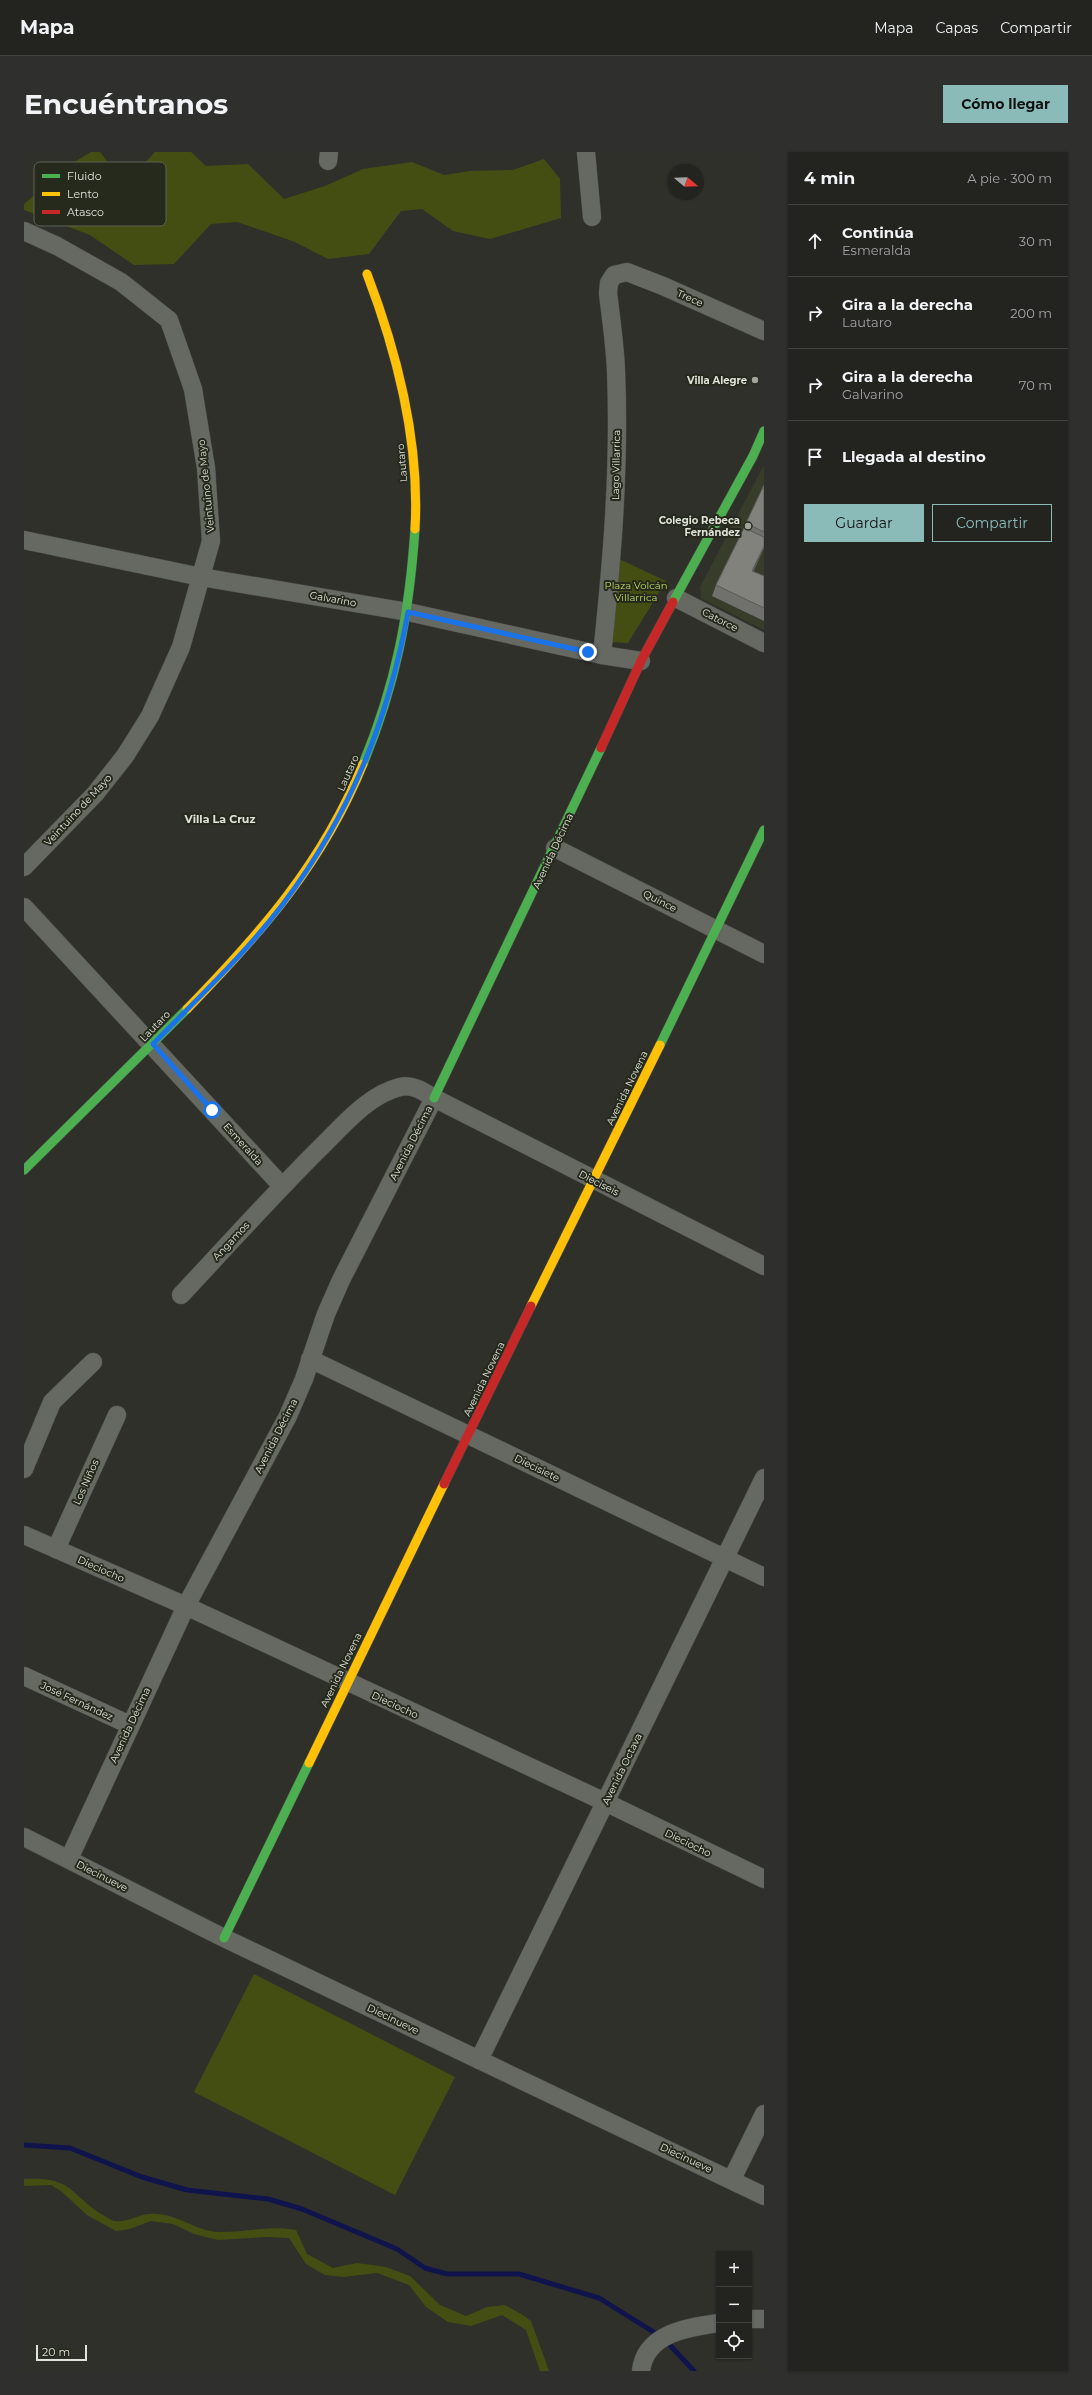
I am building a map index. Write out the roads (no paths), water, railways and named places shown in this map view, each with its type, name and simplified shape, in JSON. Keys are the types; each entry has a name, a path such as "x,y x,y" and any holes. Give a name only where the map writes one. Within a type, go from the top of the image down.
{"street":[{"path":"586,152 592,217"},
{"name":"Veintuino de Mayo","path":"24,231 57,246 121,282 169,320 193,389 206,468 211,541 181,647 150,716 126,756 95,794 24,867"},
{"name":"Trece","path":"614,275 626,272 663,286 764,332"},
{"name":"Lautaro","path":"24,1170 153,1044 256,936 282,905 328,838 353,791 379,729 393,684 408,612 416,534 415,496 411,443 402,383 394,353 367,274"},
{"name":"Lago Villarrica","path":"602,656 613,554 617,468 616,371 608,293 609,283 614,275"},
{"name":"Avenida Décima","path":"70,1859 130,1725 186,1606 288,1416 304,1379 310,1359 341,1280 434,1098 555,848 641,661 753,456 764,431"},
{"name":"Galvarino","path":"24,540 201,577 408,612 602,656 641,661"},
{"name":"Catorce","path":"676,598 764,643"},
{"name":"Avenida Novena","path":"224,1938 468,1434 717,930 764,830"},
{"name":"Quince","path":"555,848 764,954"},
{"name":"Esmeralda","path":"24,907 153,1044 282,1186"},
{"path":"282,1186 355,1114 381,1094 402,1086 419,1088 434,1098"},
{"name":"Dieciseis","path":"434,1098 764,1266"},
{"name":"Angamos","path":"181,1295 282,1186"},
{"name":"Diecisiete","path":"310,1359 764,1577"},
{"path":"24,1469 52,1402 93,1362"},
{"name":"Los Niños","path":"56,1550 117,1415"},
{"name":"Avenida Octava","path":"479,2060 764,1478"},
{"name":"Dieciocho","path":"24,1535 186,1606 347,1683 605,1802 764,1880"},
{"name":"José Fernández","path":"24,1676 130,1725"},
{"name":"Diecinueve","path":"24,1837 224,1938 764,2196"},
{"path":"732,2180 764,2114"},
{"path":"752,2320 764,2319"},
{"path":"641,2367 655,2342 687,2328 716,2323"}],"waterway":[{"path":"24,2145 70,2148 142,2177 187,2190 268,2199 302,2209 397,2249 425,2268 447,2274 519,2274 599,2298 660,2336"},
{"path":"666,2341 694,2371"}],"place":[{"name":"Villa Alegre","path":"755,380"},
{"name":"Colegio Rebeca Fernández","path":"748,526"}],"district":[{"name":"Villa La Cruz","path":"220,819"}],"park label":[{"name":"Plaza Volcán Villarrica","path":"636,590"}]}
